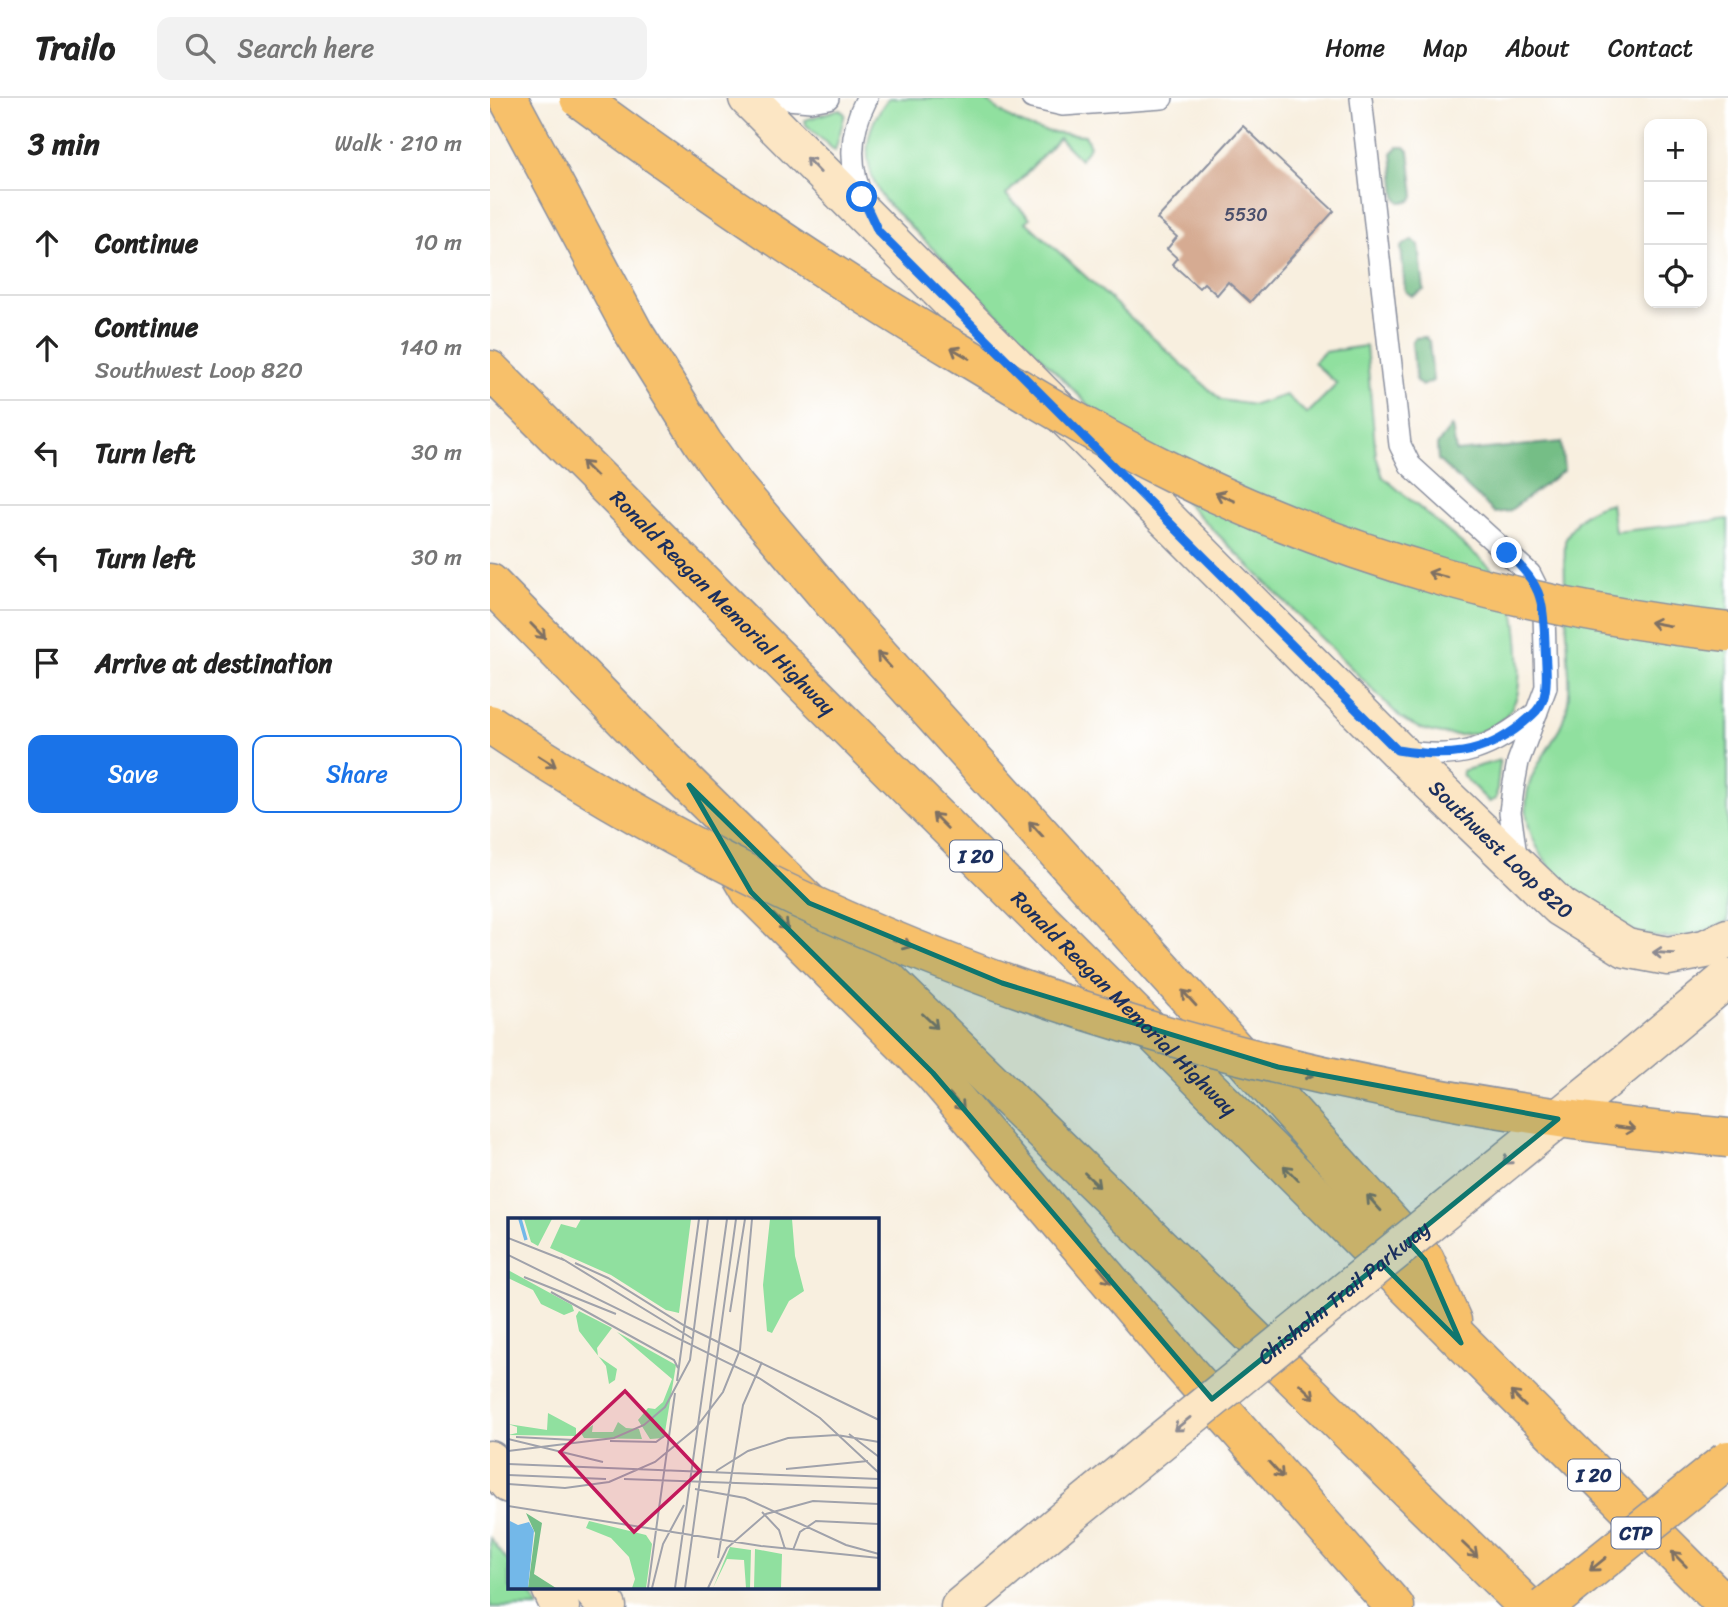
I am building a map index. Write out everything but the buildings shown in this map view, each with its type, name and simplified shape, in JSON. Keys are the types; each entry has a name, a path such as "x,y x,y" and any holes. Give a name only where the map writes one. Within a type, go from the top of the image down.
{"highway":[{"path":"508,98 634,334 703,443 736,488 862,637 1425,1260 1461,1343"},
{"path":"579,98 759,228 876,303 1085,427 1173,473 1340,543 1430,573 1595,612 1728,632"},
{"name":"Ronald Reagan Memorial Highway","path":"490,370 1728,1607"},
{"path":"490,583 689,785 1528,1607"},
{"path":"490,724 611,801 708,855 915,949 1083,1011 1203,1048 1359,1085 1526,1115 1728,1138"},
{"path":"689,785 751,892 933,1073 1165,1346 1395,1607"},
{"name":"CTP","path":"1545,1607 1728,1461"}],"main road":[{"name":"Southwest Loop 820","path":"748,98 1397,750 1560,907 1626,948 1668,956 1705,949 1728,937"},
{"name":"Chisholm Trail Parkway","path":"960,1607 1728,978"},
{"path":"552,1590 560,1607"},
{"path":"593,1590 607,1607"}],"lane":[{"path":"775,98 811,101 828,98"},
{"path":"867,98 855,129 853,173 878,231"},
{"path":"1032,98 1063,105 1162,98"},
{"path":"1362,98 1400,444 1410,465 1530,574 1544,613 1546,687 1518,762 1513,789 1512,836 1518,869"},
{"path":"1397,750 1431,755 1477,750 1511,733 1538,710"}],"highlighted area":[{"path":"689,785 809,903 1002,983 1278,1067 1558,1119 1408,1241 1425,1260 1461,1343 1381,1263 1212,1399 933,1073 751,892"}],"green space":[{"path":"889,98 984,98 1019,123 1042,130 1085,135 1090,146 1080,159 1059,138 1006,195 1030,218 1026,222 1221,400 1254,405 1286,395 1307,414 1337,384 1314,363 1324,352 1366,346 1376,456 1383,477 1490,567 1503,583 1510,598 1518,637 1519,679 1516,699 1507,714 1495,725 1481,732 1464,735 1431,732 1401,718 884,200 871,174 868,148 874,123"},
{"path":"839,109 845,114 835,151 806,125 805,120"},
{"path":"1398,147 1405,147 1409,151 1414,196 1410,201 1400,202 1396,197 1392,153"},
{"path":"1412,240 1419,245 1424,290 1412,296 1405,291 1401,246"},
{"path":"1424,337 1429,341 1433,381 1422,386 1416,381 1412,343 1415,338"},
{"path":"1452,426 1456,452 1561,442 1564,470 1509,511 1495,513 1438,460 1437,445"},
{"path":"1611,503 1615,532 1728,519 1728,921 1703,932 1685,936 1667,938 1637,932 1595,910 1558,876 1543,857 1532,837 1527,817 1529,786 1561,725 1569,698 1565,541 1573,526 1583,516"},
{"path":"1500,760 1496,799 1489,802 1463,776 1462,771"},
{"path":"490,1538 508,1562 508,1590 529,1590 539,1607 490,1607"}],"route":[{"path":"862,197 878,231 1114,464 1397,750 1431,755 1456,755 1477,750 1511,733 1538,710 1546,687 1544,613 1530,574 1507,553"}]}
